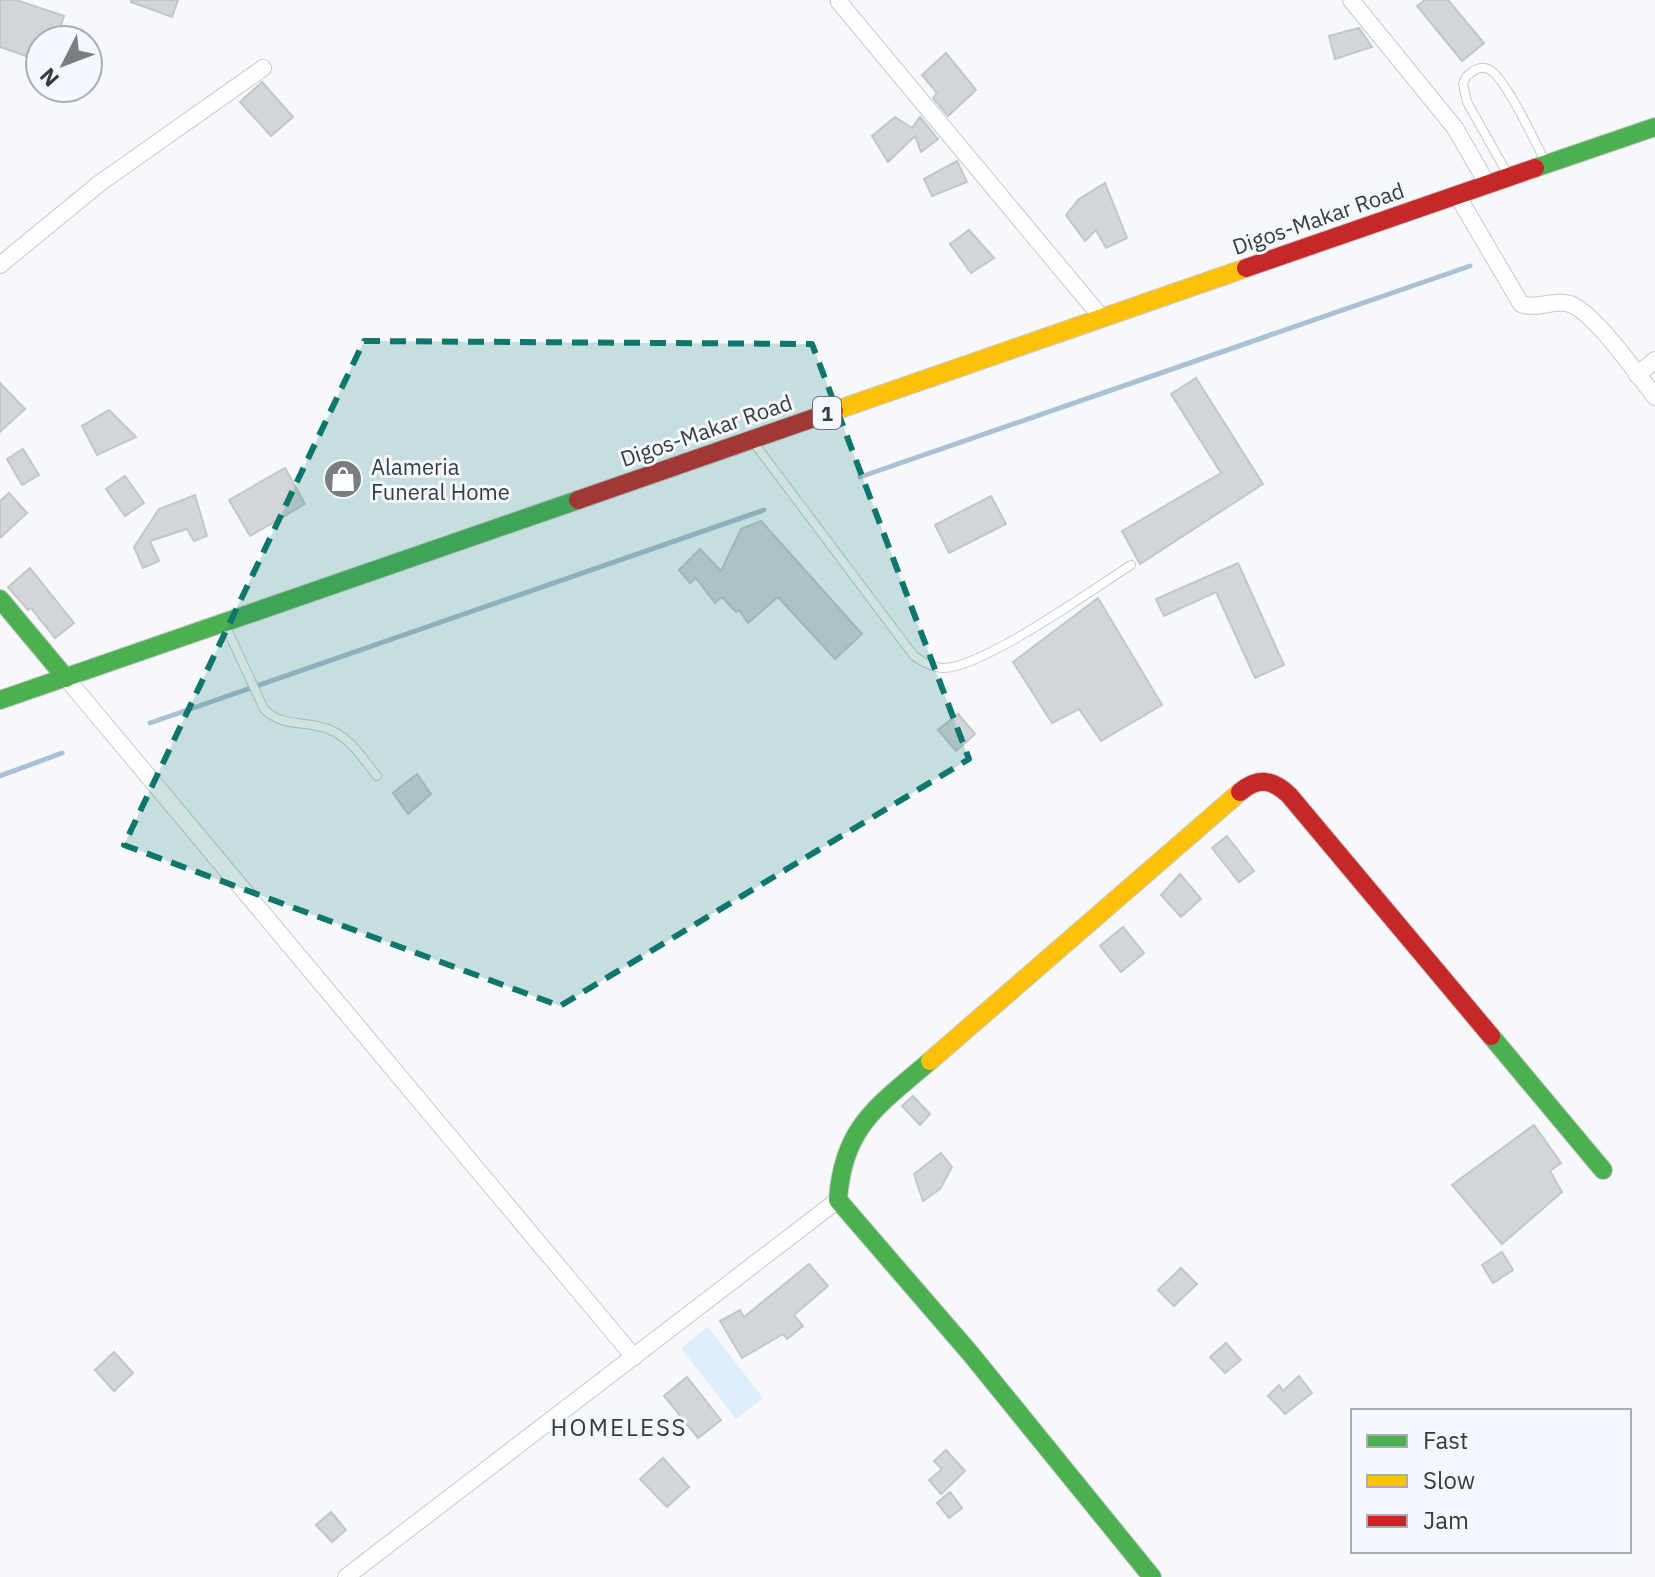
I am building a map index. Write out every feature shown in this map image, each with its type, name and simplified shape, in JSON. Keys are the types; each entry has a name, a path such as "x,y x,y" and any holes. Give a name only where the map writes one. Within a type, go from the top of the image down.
{"main road":[{"name":"Digos-Makar Road","path":"0,700 1655,127"},
{"path":"0,599 66,678"},
{"path":"1152,1577 970,1353 838,1200 840,1173 847,1147 872,1112 1246,787 1263,779 1273,781 1289,795 1603,1170"}],"street":[{"path":"1351,0 1455,128 1488,185"},
{"path":"839,2 1102,318"},
{"path":"0,265 100,183 263,68"},
{"path":"1457,195 1521,304 1530,306 1563,302 1574,305 1589,316 1655,397"},
{"path":"1637,375 1655,360"},
{"path":"66,678 634,1357"},
{"path":"346,1577 838,1200"}],"lane":[{"path":"1509,177 1464,93 1466,77 1480,68 1488,68 1501,79 1547,164"},
{"path":"751,439 914,656 928,665 944,668 962,665 1003,645 1131,565"},
{"path":"225,623 264,709 273,718 286,723 309,724 341,736 377,776"}],"highlighted area":[{"path":"364,341 812,344 969,759 560,1006 124,845"}],"shaded area":[{"path":"708,1327 763,1398 736,1419 681,1348"}],"building":[{"path":"0,0 16,0 64,16 61,24 24,24 24,55 0,47"},
{"path":"131,0 178,0 172,17"},
{"path":"1425,0 1448,0 1484,43 1462,61 1417,6"},
{"path":"1359,28 1372,47 1335,59 1329,36"},
{"path":"946,53 976,90 948,116 933,98 937,93 922,75"},
{"path":"262,82 293,117 271,136 240,102"},
{"path":"895,117 912,128 920,117 938,139 921,152 915,136 888,162 872,136"},
{"path":"957,161 967,182 932,196 924,179"},
{"path":"1105,183 1127,238 1106,248 1096,230 1085,241 1066,215 1079,199"},
{"path":"969,230 994,258 971,273 950,244"},
{"path":"1196,378 1263,484 1140,564 1122,531 1221,473 1171,394"},
{"path":"0,383 25,409 0,432"},
{"path":"109,410 136,437 97,455 82,426"},
{"path":"23,449 39,475 22,485 7,459"},
{"path":"285,468 305,504 250,536 229,500"},
{"path":"125,476 144,503 125,516 106,489"},
{"path":"9,493 27,513 0,538 0,501"},
{"path":"195,495 207,536 194,541 187,529 150,541 159,561 143,568 134,547 159,509"},
{"path":"991,496 1006,524 949,553 935,525"},
{"path":"761,521 862,634 835,659 778,597 748,623 739,610 736,612 722,597 715,603 696,578 690,583 679,570 700,549 721,571 741,529"},
{"path":"1238,563 1284,665 1255,678 1216,592 1164,616 1156,599"},
{"path":"30,568 74,623 55,638 31,608 28,610 8,587"},
{"path":"1098,598 1162,705 1101,741 1079,709 1052,723 1013,662"},
{"path":"958,714 975,734 956,751 938,730"},
{"path":"417,774 431,794 408,814 393,793"},
{"path":"1227,836 1254,871 1239,882 1212,848"},
{"path":"1180,874 1201,899 1181,917 1161,895"},
{"path":"1123,927 1144,953 1121,972 1100,946"},
{"path":"913,1096 930,1114 920,1125 902,1106"},
{"path":"1534,1125 1561,1163 1550,1171 1562,1192 1502,1244 1452,1185"},
{"path":"941,1153 952,1167 940,1189 923,1201 914,1174"},
{"path":"1502,1252 1513,1270 1493,1283 1482,1265"},
{"path":"809,1264 828,1286 794,1315 803,1326 787,1339 783,1334 742,1358 720,1321 740,1310 744,1317"},
{"path":"1181,1268 1197,1284 1174,1306 1158,1290"},
{"path":"1226,1343 1241,1360 1225,1373 1210,1357"},
{"path":"114,1352 133,1373 114,1391 95,1370"},
{"path":"1299,1376 1312,1393 1285,1414 1268,1396 1279,1385 1283,1391"},
{"path":"687,1377 721,1420 698,1438 664,1396"},
{"path":"946,1450 965,1471 941,1494 929,1480 942,1469 934,1461"},
{"path":"663,1458 689,1487 667,1507 640,1479"},
{"path":"950,1492 962,1508 949,1518 937,1503"},
{"path":"331,1512 346,1530 332,1542 316,1525"}],"waterway":[{"path":"860,477 1470,266"},
{"path":"150,723 764,510"},
{"path":"0,776 62,753"}],"traffic: fast":[{"path":"1535,168 1655,127"},
{"path":"0,700 578,500"},
{"path":"0,599 66,678"},
{"path":"1491,1036 1603,1170"},
{"path":"930,1061 879,1105 856,1135 847,1153 838,1200 970,1353 1152,1577"}],"traffic: slow":[{"path":"834,411 1246,268"},
{"path":"930,1061 1240,792"}],"traffic: jam":[{"path":"1246,268 1535,168"},
{"path":"578,500 834,411"},
{"path":"1240,792 1253,784 1265,782 1289,795 1491,1036"}],"place":[{"name":"Alameria Funeral Home","path":"343,479"}],"district":[{"name":"HOMELESS","path":"619,1427"}]}
